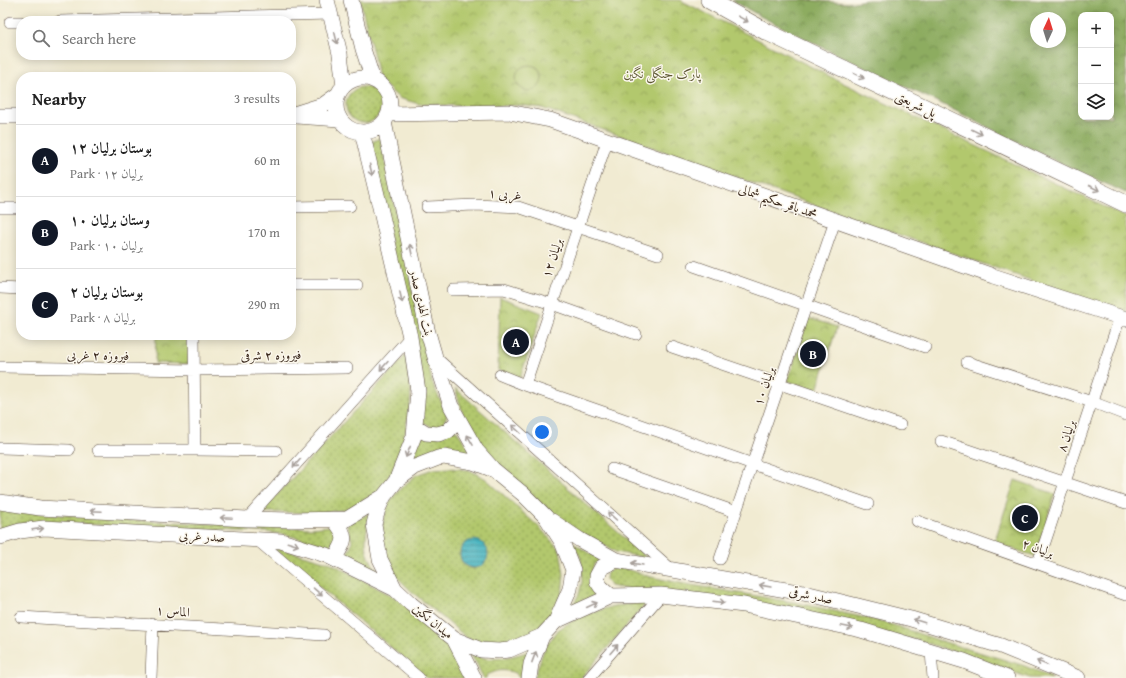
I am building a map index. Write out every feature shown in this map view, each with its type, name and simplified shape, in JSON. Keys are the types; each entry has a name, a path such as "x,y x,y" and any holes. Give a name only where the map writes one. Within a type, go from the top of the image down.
{"main road":[{"name":"پل شریعتی","path":"709,0 767,32 1126,204"}],"street":[{"path":"351,0 363,49 373,80"},
{"path":"156,16 329,7 340,54 341,90 336,103 336,112 345,126 362,132 370,132 378,128 387,118 390,107 390,99 386,91 381,84 366,78 358,78 350,81 341,90 323,105 296,113"},
{"path":"390,99 424,114"},
{"name":"محمد باقر حکیم شمالی","path":"387,118 424,114 509,112 550,120 993,276 1123,318"},
{"path":"296,115 340,119"},
{"path":"0,116 16,116"},
{"name":"بنت الهدی صدر","path":"387,118 426,321 435,357 451,406 476,450 494,470"},
{"name":"بنت الهدی صدر","path":"362,132 410,337 418,391 414,436 396,481"},
{"name":"برلیان ۱۲","path":"524,385 607,141"},
{"name":"۱ غربی","path":"427,207 475,205 518,207 658,254"},
{"path":"296,207 350,206"},
{"path":"0,208 16,208"},
{"name":"برلیان ۱۰","path":"720,559 835,221"},
{"path":"694,266 925,347"},
{"path":"296,285 357,285"},
{"path":"0,288 16,289"},
{"path":"453,290 504,289 552,304 636,334"},
{"name":"برلیان ۸","path":"1038,563 1092,402 1123,318"},
{"path":"247,519 410,337"},
{"path":"194,340 195,450"},
{"path":"672,347 900,425"},
{"path":"435,357 673,570"},
{"path":"967,362 1092,402 1126,415"},
{"name":"فیروزه ۲ غربی","path":"0,367 195,370"},
{"name":"فیروزه ۲ شرقی","path":"195,370 348,368"},
{"path":"500,375 524,385 868,504"},
{"path":"415,426 426,433 438,434 448,431 459,420"},
{"path":"941,441 1126,503"},
{"path":"0,448 68,450"},
{"path":"98,450 276,451"},
{"name":"میدان نگین","path":"438,458 444,458 473,462 494,470 523,494 546,517 562,542 573,570 570,589 556,621 542,636 509,650 499,651 481,650 454,639 395,589 380,560 374,524 378,509 384,496 396,481 415,467 438,458"},
{"path":"612,469 736,512"},
{"name":"صدر غربی","path":"0,502 40,508 247,519 334,520 347,519 384,496"},
{"name":"صدر شرقی","path":"546,517 580,540 616,560 809,594 911,619 1001,646 1078,678"},
{"path":"334,520 341,528 344,537 341,548 334,558"},
{"name":"برلیان ۲","path":"917,521 1126,595"},
{"name":"صدر غربی","path":"0,536 20,531 44,528 281,541 326,554 395,589"},
{"path":"256,539 419,678"},
{"path":"611,596 601,587 597,580 597,576 602,567 616,560"},
{"path":"589,678 661,595"},
{"name":"صدر شرقی","path":"556,621 611,596 661,595 744,605 861,630 931,650 1007,678"},
{"name":"الماس ۱","path":"20,617 324,635"},
{"path":"151,678 153,624"},
{"path":"529,678 532,664 542,636"},
{"path":"454,639 474,678"},
{"path":"931,650 933,678"}],"green space":[{"name":"پارک جنگلی نگین","path":"360,0 680,0 845,84 1126,217 1126,313 848,217 542,108 521,105 483,107 419,104 399,98 378,79"},
{"path":"732,0 807,0 847,3 868,0 1126,0 1126,193 1045,156 944,105 760,16"},
{"path":"529,65 538,69 542,78 538,87 529,91 520,87 516,78 520,69"},
{"path":"368,87 377,92 381,98 381,112 377,118 368,123 360,123 351,118 347,112 346,101 351,92 357,88"},
{"path":"380,138 432,382 447,415 443,424 436,429 423,422 372,142"},
{"path":"500,297 542,313 520,378 498,370"},
{"path":"808,318 837,327 817,390 788,381"},
{"path":"156,340 190,340 189,364 155,363"},
{"path":"406,355 411,389 405,434 392,472 378,492 348,509 321,513 261,512"},
{"path":"455,388 647,558 616,552 569,525 542,505 508,475 482,446 466,423"},
{"path":"456,430 475,456 459,451 442,450 426,453 410,462 420,436"},
{"path":"450,468 469,470 486,479 540,528 560,550 564,574 562,595 552,616 543,628 508,644 488,645 467,638 411,591 394,574 386,556 382,536 383,521 389,502 400,489 416,475 433,469","holes":["480,542 486,549 488,555 486,561 481,565 476,568 470,568 464,565 460,555 463,545"]},
{"path":"1015,480 1055,494 1035,556 994,543"},
{"path":"0,506 49,514 123,520 311,528 330,526 338,534 336,542 328,546 287,535 266,532 51,522 25,523 8,526 0,531"},
{"path":"372,512 368,524 366,542 370,559 379,573 343,556 350,549 352,541 347,524"},
{"path":"571,542 601,560 594,564 591,574 598,594 573,605 579,594 582,582 582,567 580,556"},
{"path":"271,546 331,563 396,598 449,644 469,678 427,678"},
{"path":"615,568 623,568 651,577 685,584 798,603 884,622 1022,665 1054,678 1030,678 921,641 610,586 606,579 607,572"},
{"path":"647,602 581,678 534,678 545,647 559,629 581,616 614,606"},
{"path":"531,651 525,661 522,678 519,678 516,673 501,671 494,672 487,675 486,678 483,678 477,664 468,652 481,658 495,659"}],"water":[{"path":"474,540 484,544 488,554 484,564 474,568 464,564 460,554 464,544"}],"place":[{"name":"بوستان برلیان ۱۲","path":"516,342"},
{"name":"وستان برلیان ۱۰","path":"813,354"},
{"name":"بوستان برلیان ۲","path":"1025,518"}]}
